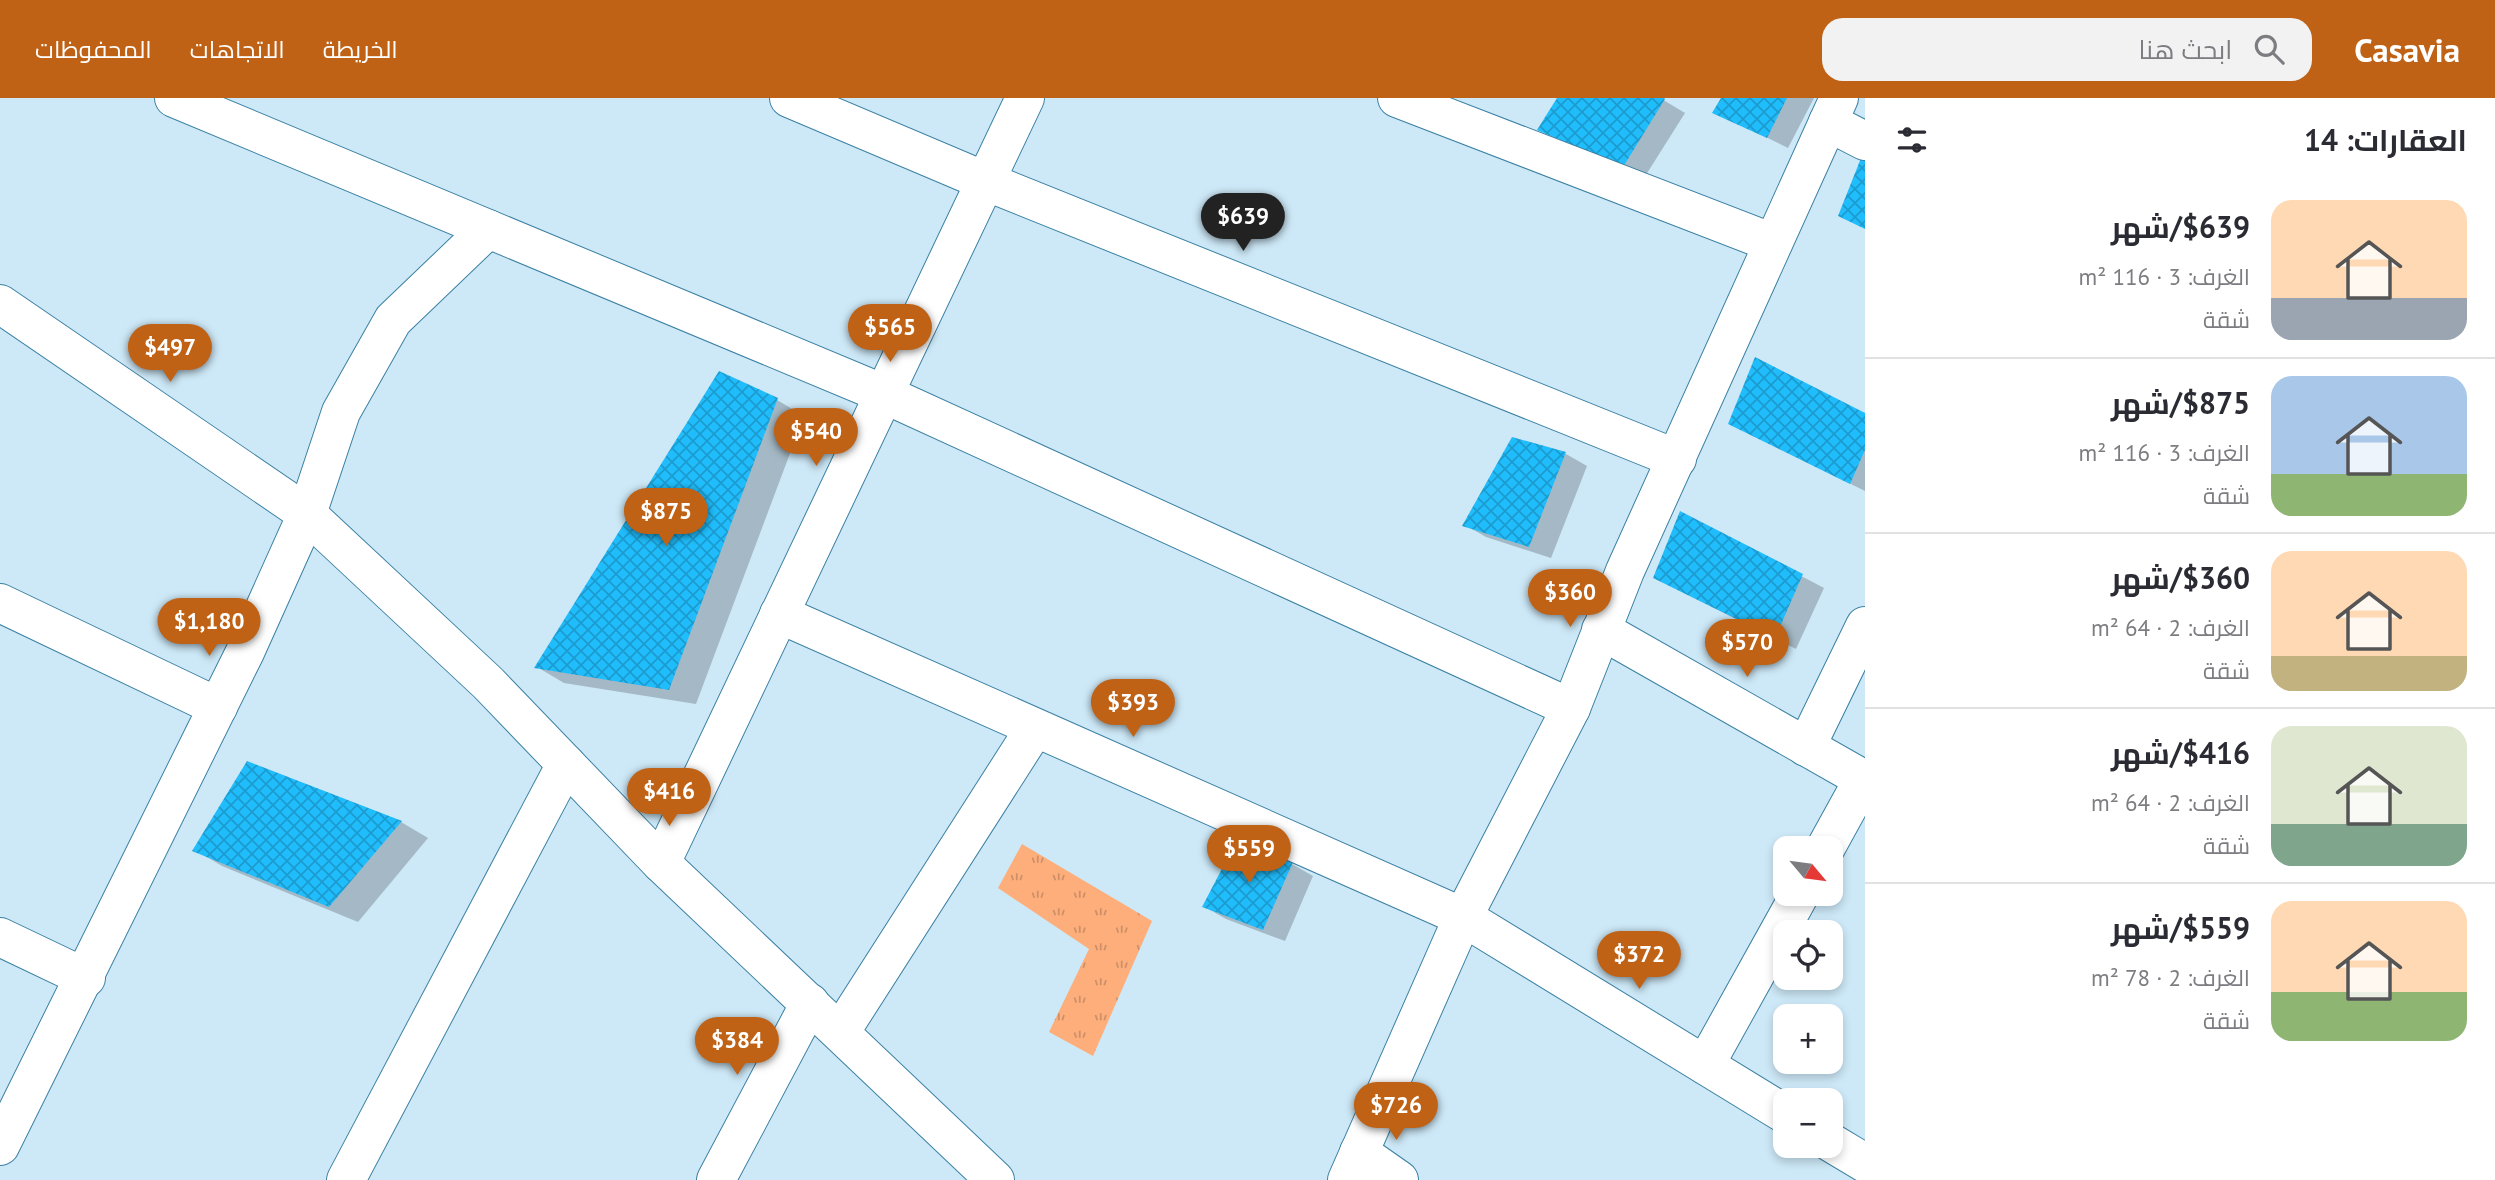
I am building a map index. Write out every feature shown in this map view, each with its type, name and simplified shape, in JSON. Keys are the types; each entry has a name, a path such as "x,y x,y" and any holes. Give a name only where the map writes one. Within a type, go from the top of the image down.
{"street":[{"path":"174,98 884,394 1571,709"},
{"path":"789,98 985,181 1677,458"},
{"path":"661,863 1025,98"},
{"path":"1397,98 1773,243"},
{"path":"1399,1180 1353,1166 1463,917 1571,709 1625,571 1834,110 1865,141"},
{"path":"0,1146 86,978 218,707 307,514 341,412 393,320 488,229"},
{"path":"0,304 307,514 488,683 661,863 995,1180"},
{"path":"0,603 218,707"},
{"path":"779,614 1463,917 1773,1107"},
{"path":"1806,747 1865,626"},
{"path":"1601,631 1864,780 1832,836"},
{"path":"841,1031 1035,728"},
{"path":"346,1180 566,764"},
{"path":"1704,1065 1793,906"},
{"path":"0,937 86,978"},
{"path":"716,1180 810,1003"},
{"path":"1843,1150 1865,1163"}],"green space":[{"path":"1022,844 1152,921 1093,1056 1049,1032 1089,949 998,888"}],"building":[{"path":"1557,98 1665,99 1623,167 1537,130"},
{"path":"1721,98 1787,98 1767,138 1712,113"},
{"path":"1865,148 1865,229 1838,216"},
{"path":"1755,357 1865,413 1865,450 1850,484 1728,424"},
{"path":"719,371 778,398 669,690 534,668"},
{"path":"1512,437 1566,452 1529,547 1462,526"},
{"path":"1680,511 1803,574 1775,638 1653,578"},
{"path":"247,761 402,821 329,907 192,851"},
{"path":"1238,838 1293,862 1263,930 1202,907"}]}
